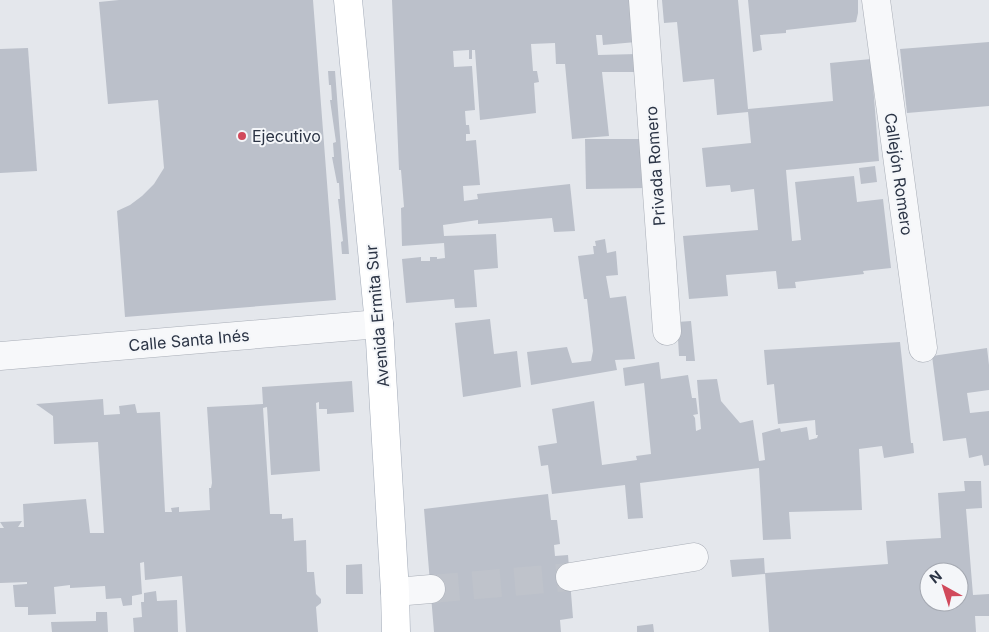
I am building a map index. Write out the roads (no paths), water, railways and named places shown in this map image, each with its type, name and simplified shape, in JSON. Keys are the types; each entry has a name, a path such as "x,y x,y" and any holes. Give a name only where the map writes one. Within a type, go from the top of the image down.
{"main road":[{"name":"Avenida Ermita Sur","path":"348,0 379,324 396,632"}],"street":[{"name":"Privada Romero","path":"643,0 667,331"},
{"name":"Callejón Romero","path":"876,0 923,348"},
{"name":"Calle Santa Inés","path":"0,356 379,324"},
{"path":"570,577 694,557"},
{"path":"395,592 431,588"}],"tunnel":[{"path":"431,589 570,577"}],"place":[{"name":"Ejecutivo","path":"242,136"}]}
